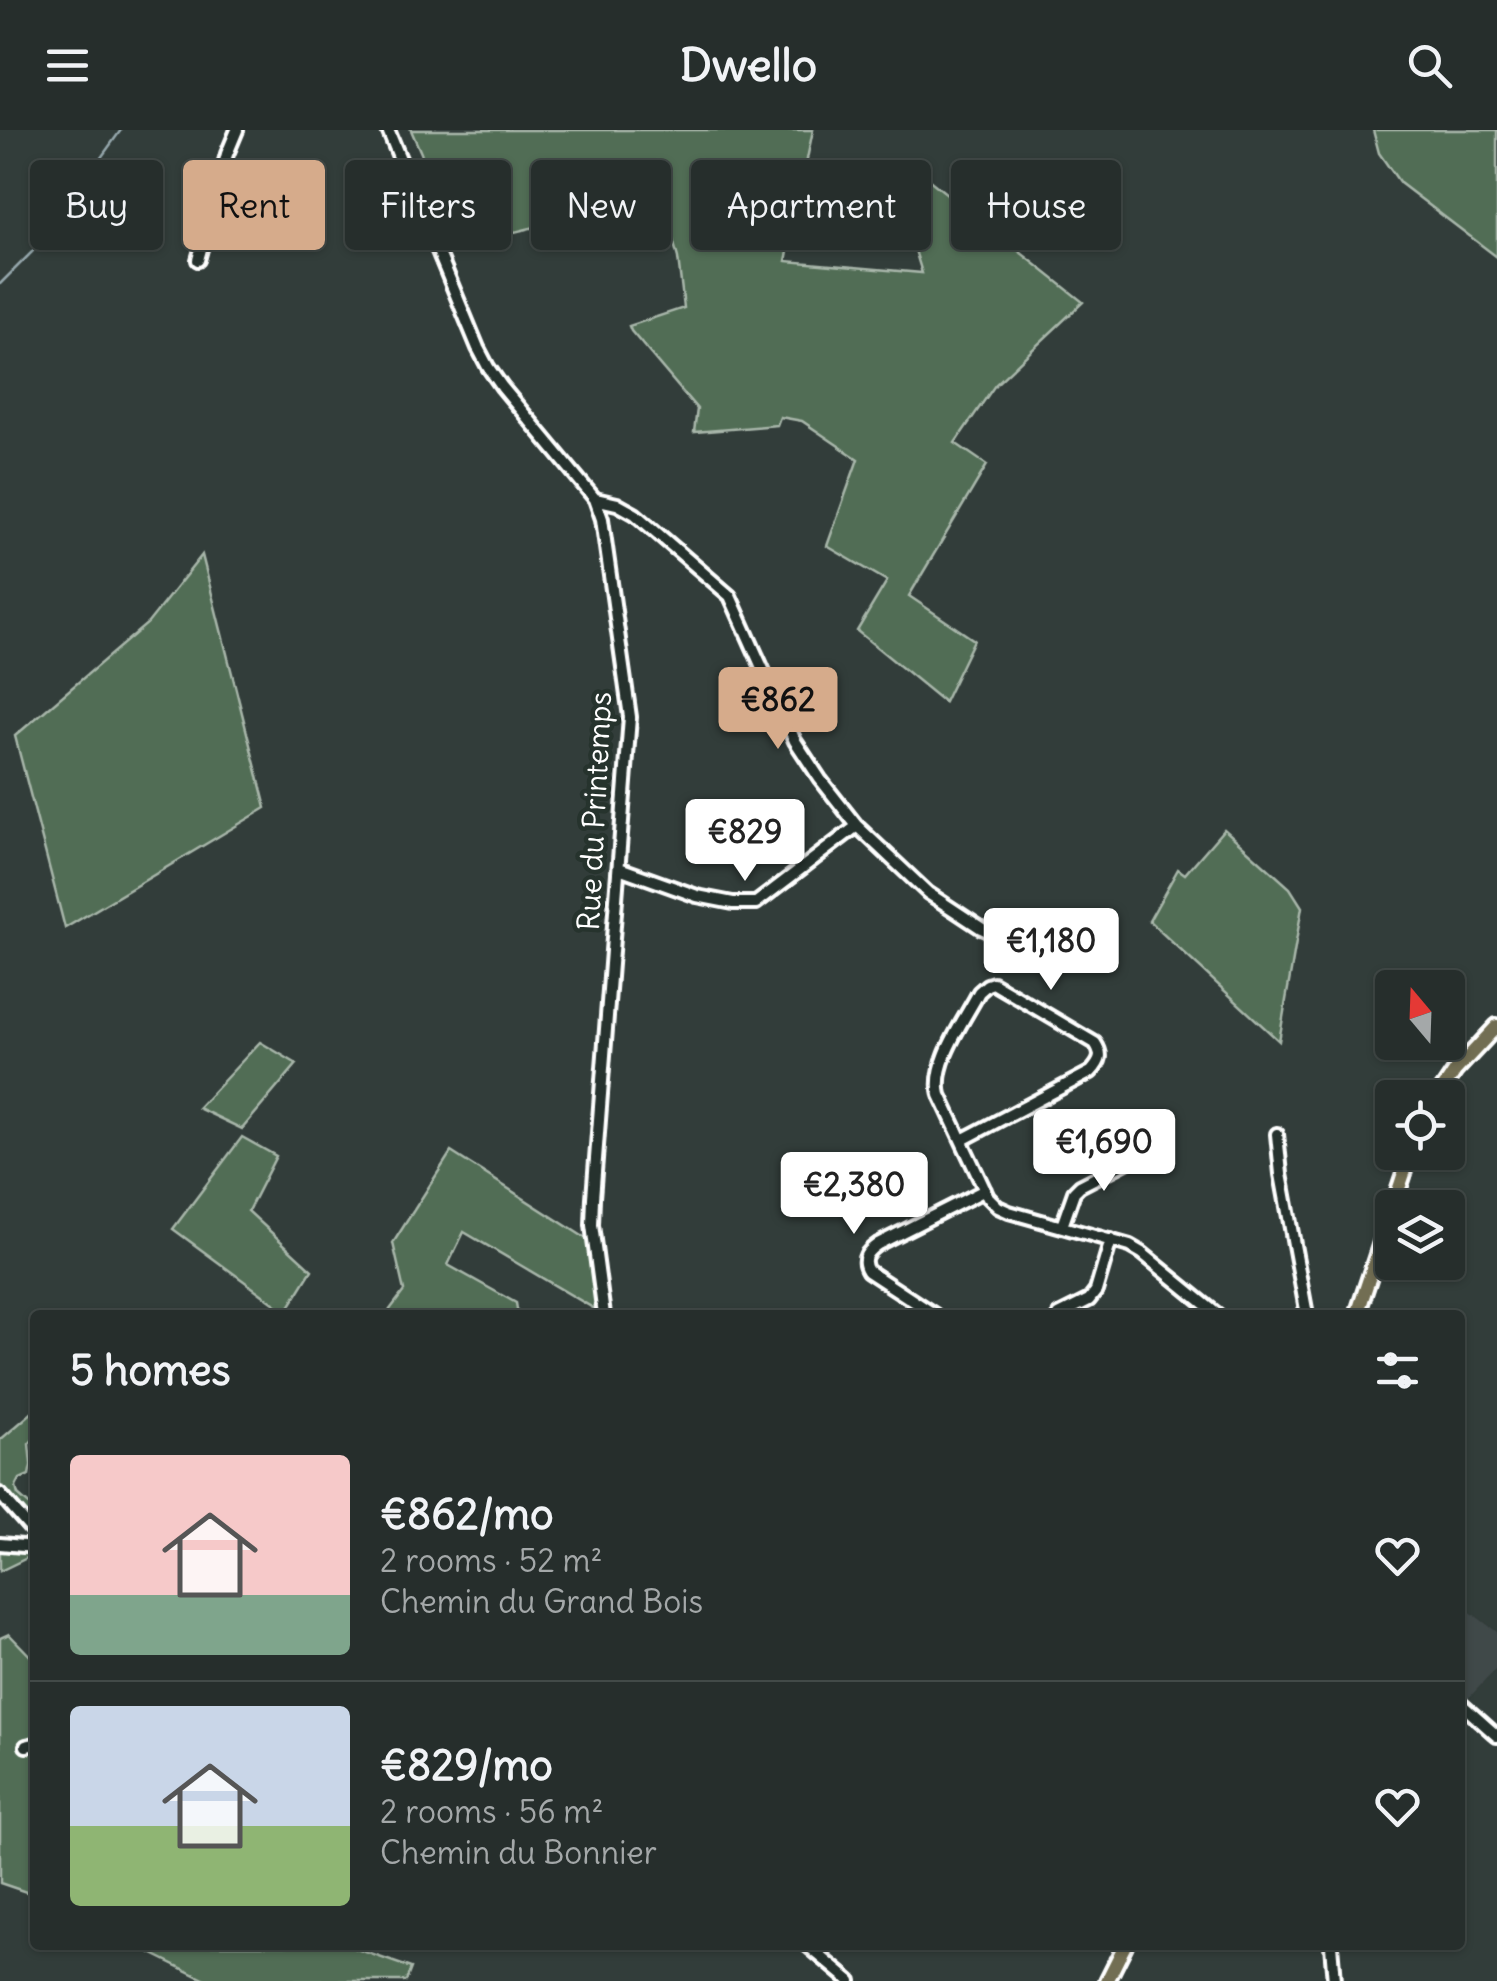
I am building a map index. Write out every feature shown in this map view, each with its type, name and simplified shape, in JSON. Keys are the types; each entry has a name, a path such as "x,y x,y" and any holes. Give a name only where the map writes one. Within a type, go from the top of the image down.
{"main road":[{"path":"1450,1080 1497,1026"},
{"path":"1359,1310 1405,1170"},
{"path":"1107,1981 1122,1950"}],"street":[{"path":"198,260 237,130"},
{"name":"Rue du Printemps","path":"388,130 483,358 502,387 595,499 602,519 630,717 592,1198 603,1310"},
{"path":"595,499 636,514 730,596 795,741 857,826 928,893 981,928 1012,942"},
{"path":"619,868 697,896 756,903 857,826"},
{"path":"962,1140 1091,1072 1101,1058 1095,1042 994,984 980,992 938,1072 940,1096 985,1190 998,1207 1142,1253 1212,1310"},
{"path":"1276,1134 1306,1310"},
{"path":"1062,1226 1080,1186 1142,1154 1152,1157"},
{"path":"927,1310 868,1271 866,1253 985,1190"},
{"path":"1069,1310 1090,1300 1096,1291 1111,1240"},
{"path":"0,1494 30,1528"},
{"path":"0,1544 30,1547"},
{"path":"1465,1707 1497,1736"},
{"path":"813,1950 850,1981"},
{"path":"1331,1950 1334,1981"}],"shaded area":[{"path":"1469,1611 1497,1632 1497,1668 1465,1702 1465,1615"}],"green space":[{"path":"411,130 813,130 807,160 691,160 691,250 788,250 786,261 922,273 915,250 931,250 931,181 951,197 951,250 1018,250 1083,302 995,385 955,443 987,465 909,596 974,640 944,702 857,631 887,581 827,546 858,459 802,421 780,417 777,425 694,432 697,409 631,331 629,326 684,308 671,232 671,160 531,160 531,228 511,233 511,160 424,160"},
{"path":"1373,130 1497,130 1497,257 1400,183 1379,153"},
{"path":"202,555 266,808 65,928 15,736 148,623"},
{"path":"1224,829 1290,888 1302,907 1279,1041 1149,921 1178,869 1185,874"},
{"path":"260,1042 297,1064 242,1129 198,1108"},
{"path":"242,1137 276,1156 248,1211 312,1270 287,1310 283,1310 173,1229"},
{"path":"451,1152 590,1241 600,1310 464,1232 448,1265 516,1303 517,1310 390,1310 404,1291 393,1243"},
{"path":"30,1414 30,1470 16,1487 18,1495 30,1506 30,1540 0,1504 0,1440"},
{"path":"30,1542 30,1556 0,1571 0,1548 24,1549"},
{"path":"9,1634 30,1656 30,1893 0,1883 0,1638"},
{"path":"359,1950 411,1968 406,1981 208,1981 151,1953"}],"waterway":[{"path":"0,284 36,248 121,130"}]}
